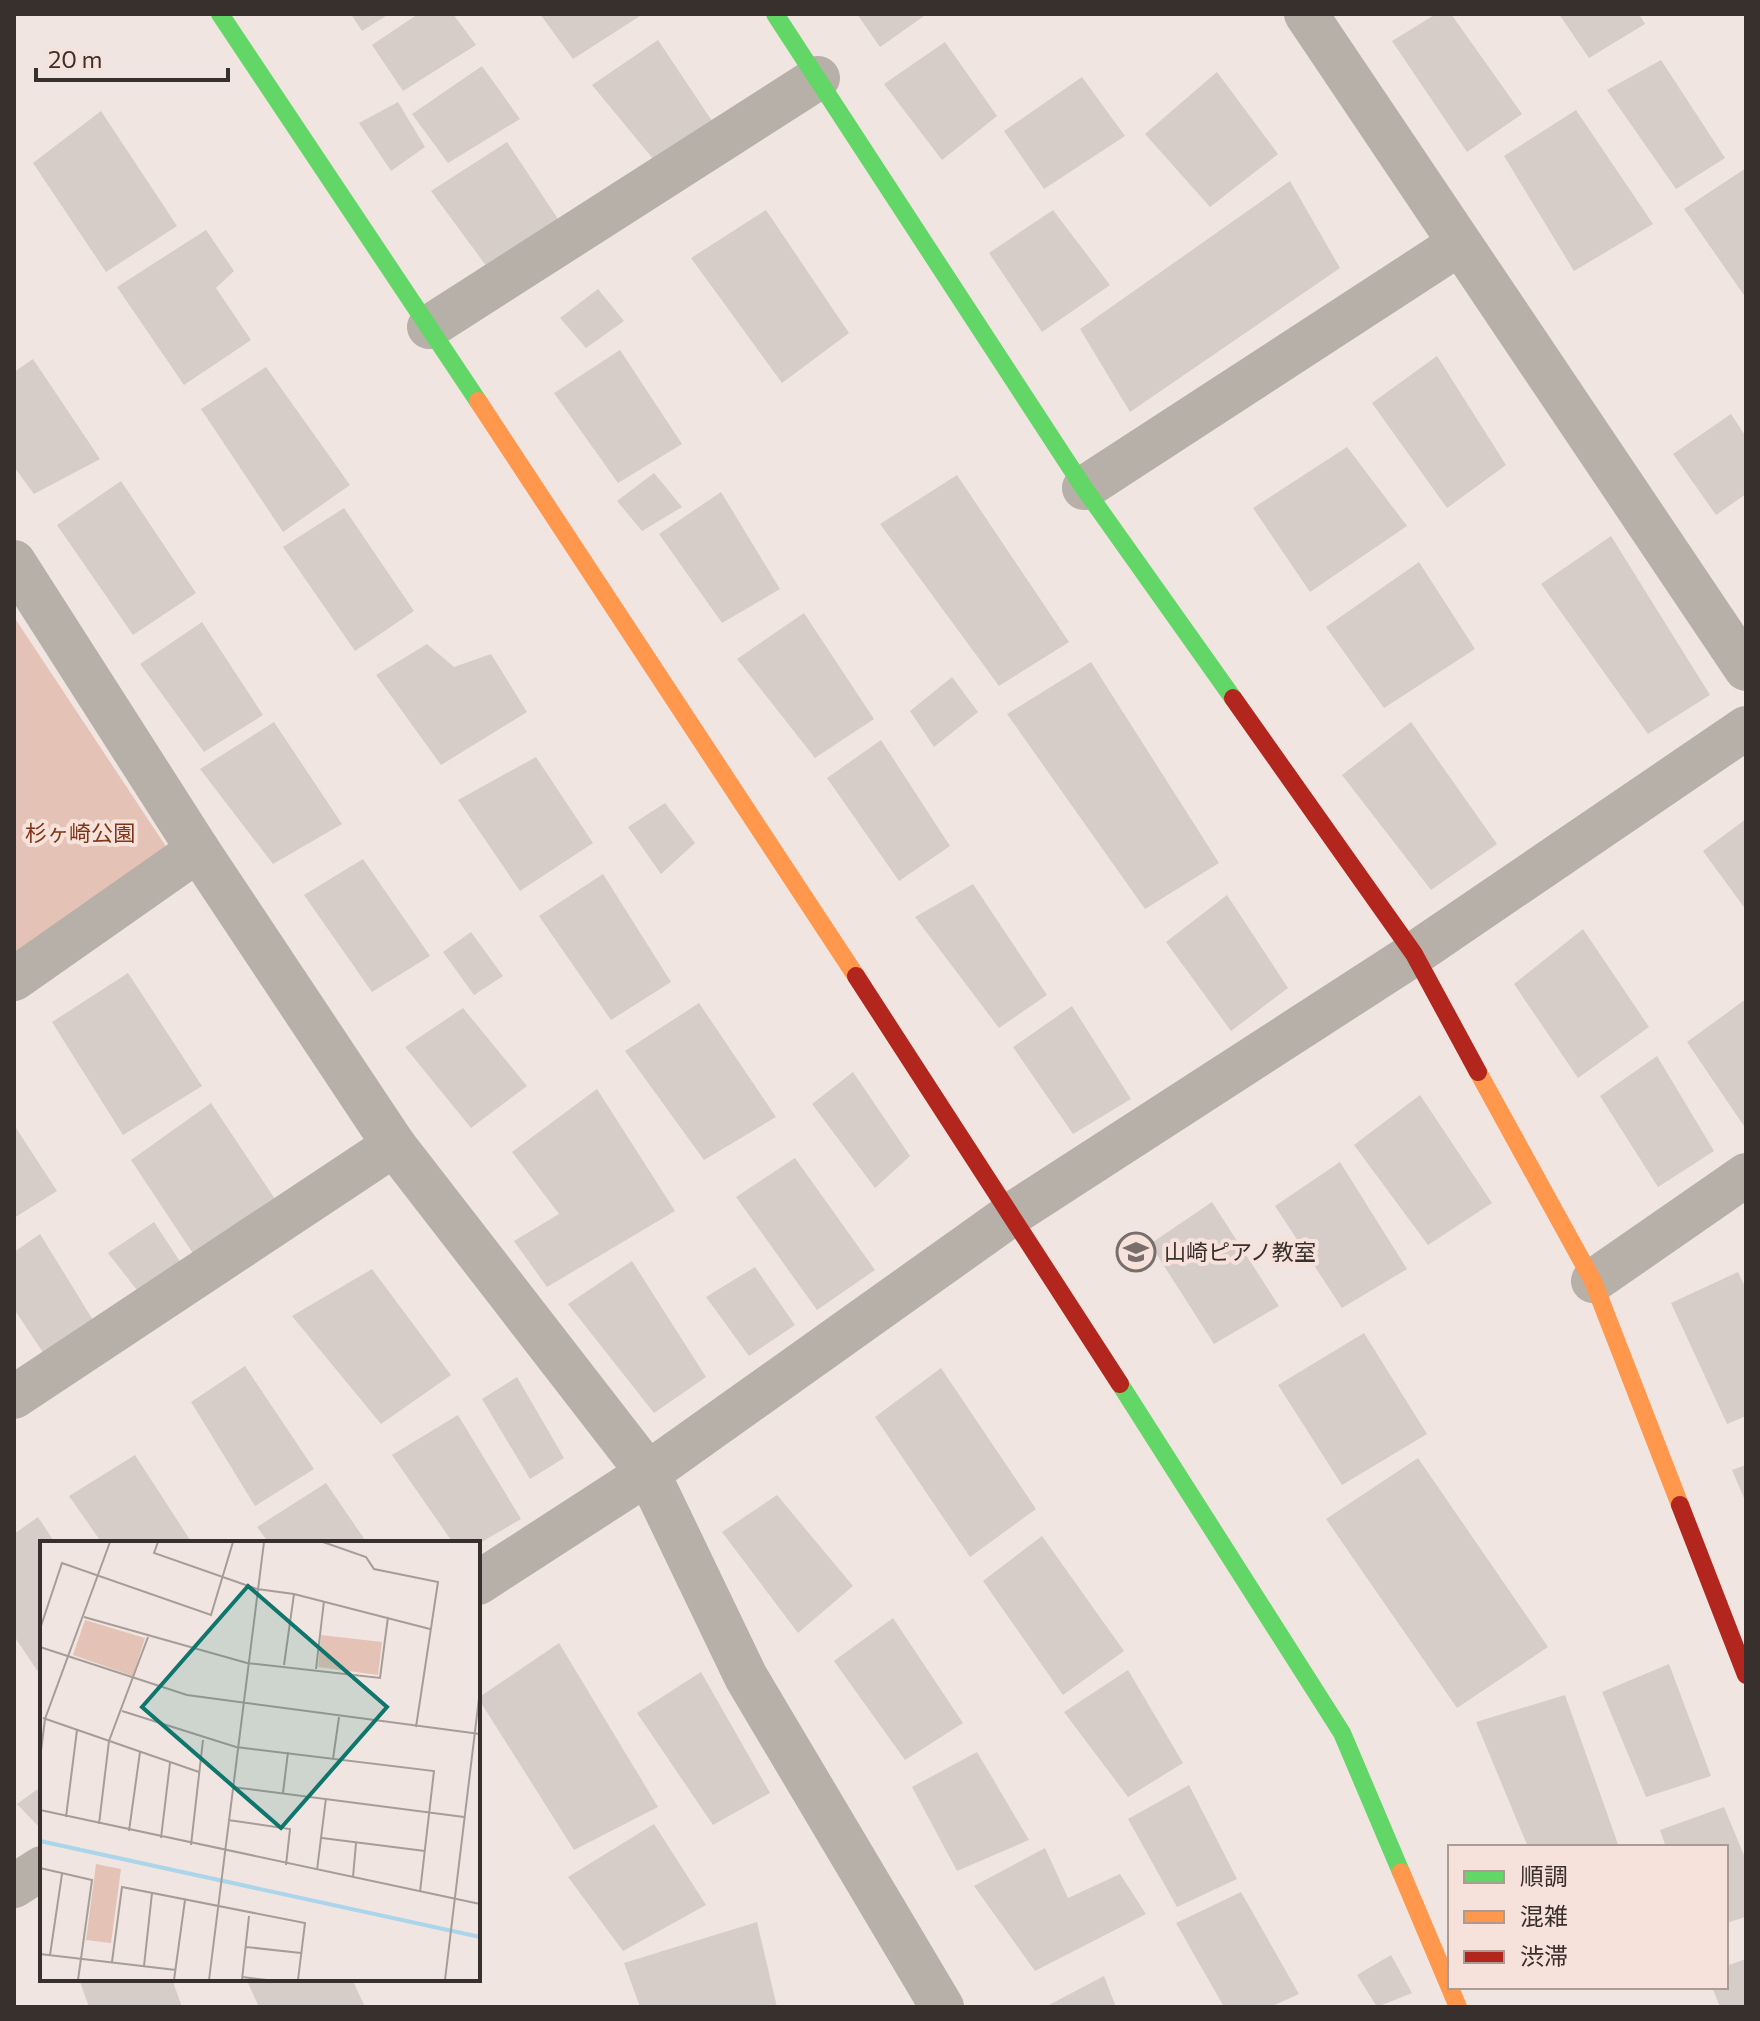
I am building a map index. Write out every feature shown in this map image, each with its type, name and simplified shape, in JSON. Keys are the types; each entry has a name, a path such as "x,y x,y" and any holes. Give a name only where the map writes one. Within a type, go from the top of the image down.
{"street":[{"path":"220,14 1012,1214 1342,1733 1448,1983"},
{"path":"775,14 1084,488 1414,954 1593,1281 1746,1675"},
{"path":"1306,14 1746,669"},
{"path":"429,327 818,78"},
{"path":"1084,488 1459,244"},
{"path":"14,562 198,850 394,1145 648,1473 746,1677 942,2007"},
{"path":"480,1582 648,1473 1012,1214 1414,954 1746,728"},
{"path":"14,979 198,850"},
{"path":"14,1397 394,1145"},
{"path":"1593,1281 1746,1175"},
{"path":"14,1886 40,1869"}],"green space":[{"name":"杉ヶ崎公園","path":"14,617 169,851 14,960"}],"building":[{"path":"351,14 389,14 362,31"},
{"path":"418,14 453,14 476,45 403,91 372,45"},
{"path":"540,14 643,14 573,59"},
{"path":"857,14 927,14 880,47"},
{"path":"1436,14 1451,14 1522,114 1467,152 1392,41"},
{"path":"1559,14 1639,14 1645,24 1589,58"},
{"path":"658,40 712,121 654,160 592,85"},
{"path":"945,42 997,116 942,160 884,84"},
{"path":"1661,60 1725,158 1676,189 1607,90"},
{"path":"482,66 520,119 448,163 412,114"},
{"path":"1217,72 1278,154 1210,207 1145,134"},
{"path":"1082,77 1125,136 1044,189 1004,131"},
{"path":"398,102 425,147 391,171 359,123"},
{"path":"1576,110 1653,224 1574,271 1504,156"},
{"path":"101,111 177,226 106,272 33,163"},
{"path":"507,142 558,219 487,267 431,191"},
{"path":"1746,168 1746,298 1684,209"},
{"path":"1290,181 1340,268 1130,412 1080,329"},
{"path":"766,210 849,333 782,383 691,258"},
{"path":"1053,210 1110,285 1042,332 989,253"},
{"path":"206,230 234,271 216,288 251,340 184,385 117,287"},
{"path":"598,289 624,321 586,348 560,318"},
{"path":"620,350 682,444 618,483 554,393"},
{"path":"1437,356 1506,465 1447,508 1372,403"},
{"path":"33,359 100,459 34,494 14,467 14,372"},
{"path":"266,367 350,485 283,532 201,409"},
{"path":"1731,414 1746,437 1746,494 1716,515 1673,454"},
{"path":"1347,447 1407,526 1310,592 1253,508"},
{"path":"654,473 682,507 642,531 617,501"},
{"path":"957,475 1069,642 999,686 880,524"},
{"path":"121,481 196,593 133,635 57,525"},
{"path":"721,492 780,589 722,623 659,534"},
{"path":"344,508 414,611 355,651 283,547"},
{"path":"1611,536 1710,695 1648,734 1541,584"},
{"path":"1419,562 1475,649 1384,708 1326,627"},
{"path":"804,613 874,719 815,758 737,659"},
{"path":"202,622 263,715 204,752 140,664"},
{"path":"427,644 454,667 491,654 527,712 441,765 376,675"},
{"path":"1091,662 1219,863 1145,909 1007,714"},
{"path":"952,677 978,712 934,747 910,711"},
{"path":"274,722 342,824 273,864 200,769"},
{"path":"1411,722 1497,844 1431,890 1342,775"},
{"path":"881,740 950,846 899,881 827,778"},
{"path":"536,757 593,843 520,891 458,800"},
{"path":"665,803 695,843 661,874 628,827"},
{"path":"1746,819 1746,910 1703,851"},
{"path":"363,859 430,956 372,992 304,895"},
{"path":"603,874 671,982 611,1020 539,916"},
{"path":"973,884 1047,995 999,1028 915,917"},
{"path":"1227,895 1288,988 1231,1031 1166,942"},
{"path":"1583,929 1649,1027 1578,1078 1514,984"},
{"path":"471,932 503,976 474,995 443,952"},
{"path":"128,973 202,1086 123,1135 52,1022"},
{"path":"1746,999 1746,1129 1687,1042"},
{"path":"699,1003 776,1117 704,1160 625,1051"},
{"path":"1072,1006 1131,1099 1073,1134 1013,1047"},
{"path":"463,1008 527,1086 471,1128 405,1047"},
{"path":"1657,1056 1714,1151 1658,1187 1600,1096"},
{"path":"853,1072 910,1156 875,1188 812,1104"},
{"path":"597,1089 675,1211 547,1287 514,1241 559,1214 512,1152"},
{"path":"1420,1095 1492,1203 1428,1245 1354,1145"},
{"path":"211,1103 275,1199 194,1255 131,1160"},
{"path":"14,1125 57,1191 14,1218"},
{"path":"795,1158 875,1270 817,1310 736,1197"},
{"path":"1340,1162 1407,1269 1342,1308 1275,1206"},
{"path":"1212,1202 1279,1306 1214,1344 1150,1244"},
{"path":"154,1222 181,1263 140,1294 108,1253"},
{"path":"40,1234 96,1325 46,1357 14,1309 14,1252"},
{"path":"632,1261 706,1377 654,1413 568,1304"},
{"path":"755,1267 795,1325 749,1356 706,1297"},
{"path":"372,1269 451,1375 381,1424 292,1316"},
{"path":"1738,1272 1746,1289 1746,1416 1727,1424 1671,1303"},
{"path":"1364,1333 1427,1434 1342,1485 1278,1385"},
{"path":"245,1366 314,1469 255,1506 191,1402"},
{"path":"941,1368 1036,1509 970,1557 875,1417"},
{"path":"517,1377 564,1458 530,1479 482,1399"},
{"path":"458,1415 521,1519 480,1543 452,1541 392,1455"},
{"path":"135,1455 191,1541 101,1541 69,1496"},
{"path":"1418,1458 1548,1647 1457,1708 1326,1519"},
{"path":"1746,1465 1746,1503 1732,1470"},
{"path":"326,1483 366,1541 268,1541 257,1527"},
{"path":"777,1495 853,1586 798,1633 722,1532"},
{"path":"38,1517 54,1541 40,1541 39,1673 14,1636 14,1534"},
{"path":"1042,1536 1124,1651 1063,1695 983,1581"},
{"path":"893,1618 963,1723 905,1760 834,1661"},
{"path":"559,1643 658,1807 574,1850 480,1697"},
{"path":"1669,1664 1711,1776 1646,1797 1602,1692"},
{"path":"1128,1670 1183,1763 1128,1797 1064,1712"},
{"path":"701,1672 770,1793 713,1825 637,1713"},
{"path":"1565,1695 1618,1845 1527,1845 1476,1722"},
{"path":"977,1752 1029,1840 957,1871 912,1787"},
{"path":"1189,1785 1237,1879 1177,1907 1128,1819"},
{"path":"40,1787 40,1828 17,1804"},
{"path":"1724,1807 1746,1860 1746,1917 1728,1922 1728,1845 1665,1845 1660,1830"},
{"path":"654,1824 706,1905 623,1951 568,1877"},
{"path":"1045,1848 1068,1898 1120,1874 1146,1914 1035,1971 974,1886"},
{"path":"1241,1892 1299,1994 1270,2007 1224,2007 1176,1923"},
{"path":"757,1922 777,2007 640,2007 624,1963"},
{"path":"1391,1955 1412,1993 1377,2007 1357,1975"},
{"path":"1746,1959 1746,2007 1720,2007 1713,1989 1728,1989 1728,1965"},
{"path":"1104,1976 1116,2007 1045,2007"},
{"path":"80,1981 173,1981 182,2007 89,2007"},
{"path":"247,1981 353,1981 365,2007 259,2007"}],"traffic: fast":[{"path":"220,14 478,401"},
{"path":"775,14 1084,488 1233,698"},
{"path":"1120,1384 1342,1733 1401,1872"}],"traffic: slow":[{"path":"478,401 856,976"},
{"path":"1478,1072 1593,1281 1680,1505"},
{"path":"1401,1872 1448,1983"},
{"path":"1450,1989 1458,2007"}],"traffic: jam":[{"path":"1233,698 1414,954 1478,1072"},
{"path":"856,976 1120,1384"},
{"path":"1680,1505 1746,1675"}],"place":[{"name":"山崎ピアノ教室","path":"1136,1252"}]}
